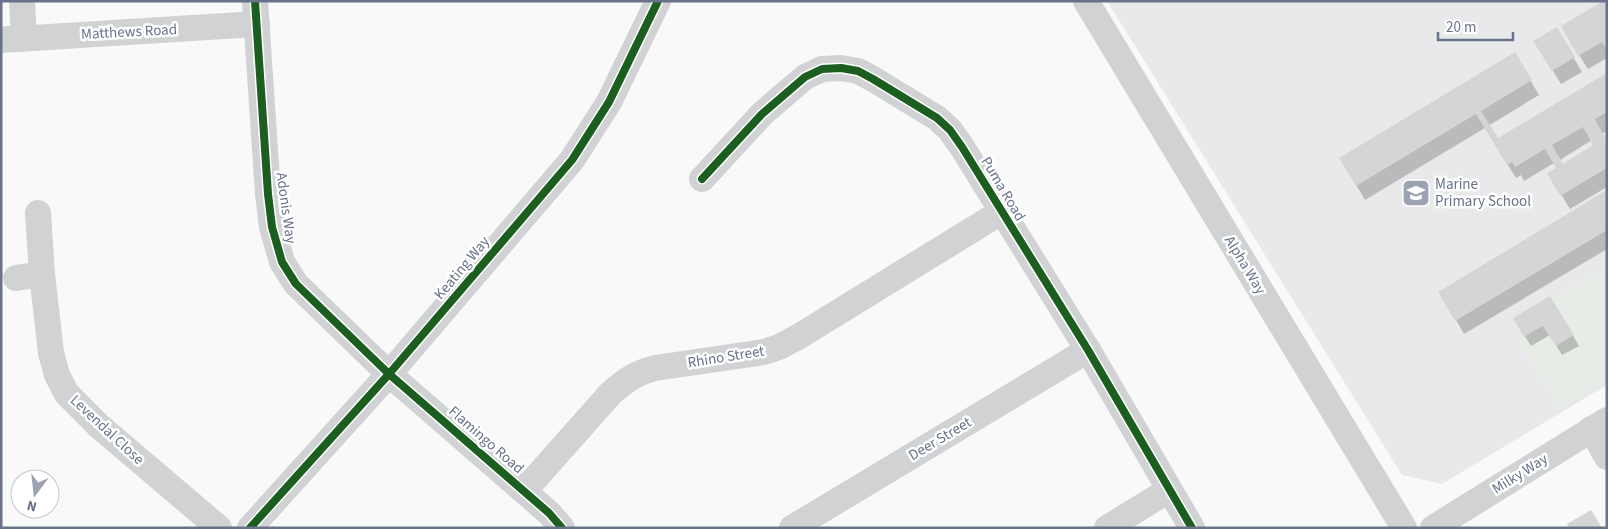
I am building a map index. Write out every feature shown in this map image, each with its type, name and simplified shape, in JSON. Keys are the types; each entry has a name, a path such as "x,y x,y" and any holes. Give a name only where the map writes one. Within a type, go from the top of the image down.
{"street":[{"path":"9,39 22,1"},
{"name":"Keating Way","path":"250,528 389,374 572,160 609,102 658,1"},
{"name":"Alpha Way","path":"1086,1 1404,528"},
{"name":"Matthews Road","path":"9,39 256,13"},
{"name":"Adonis Way","path":"256,13 268,194 272,227 282,262 296,284 389,374"},
{"name":"Puma Road","path":"702,179 762,114 805,77 822,69 841,68 858,71 873,78 937,118 950,130 962,147 1088,350 1192,528"},
{"name":"Rhino Street","path":"524,491 611,393 639,372 764,352 780,347 1001,212"},
{"name":"Levendal Close","path":"38,213 42,274 52,353 57,375 67,394 99,426 219,528"},
{"path":"16,278 42,274"},
{"name":"Deer Street","path":"792,528 1088,350"},
{"name":"Flamingo Road","path":"389,374 549,513 562,528"},
{"path":"1599,424 1607,457"},
{"name":"Milky Way","path":"1433,528 1599,424"},
{"path":"1106,528 1169,490"}],"shaded area":[{"name":"Marine Primary School","path":"1107,1 1607,1 1607,385 1442,484 1402,475"},
{"path":"1607,266 1607,380 1559,409 1518,341 1543,326 1556,346 1574,335 1552,299"}],"building":[{"path":"1603,1 1607,1 1607,50 1602,42 1578,56 1561,26"},
{"path":"1557,27 1575,57 1552,71 1533,41"},
{"path":"1515,52 1532,80 1481,111 1498,138 1607,73 1607,112 1595,119 1605,138 1607,137 1607,168 1560,196 1547,173 1556,168 1545,149 1515,167 1512,162 1507,165 1476,114 1356,186 1339,158","holes":["1583,127 1593,145 1563,164 1552,145"]},
{"path":"1607,190 1607,230 1455,321 1438,292"},
{"path":"1550,296 1574,335 1556,346 1543,326 1524,337 1513,318"},
{"path":"1591,510 1602,528 1569,528 1567,524"}],"cycle path":[{"path":"255,1 268,194 272,227 282,262 296,284 389,374 549,513 562,528"},
{"path":"250,528 389,374 572,160 609,102 658,1"},
{"path":"702,179 762,114 805,77 822,69 841,68 858,71 937,118 950,130 962,147 1088,350 1192,528"}],"place":[{"name":"Marine Primary School","path":"1416,193"}]}
